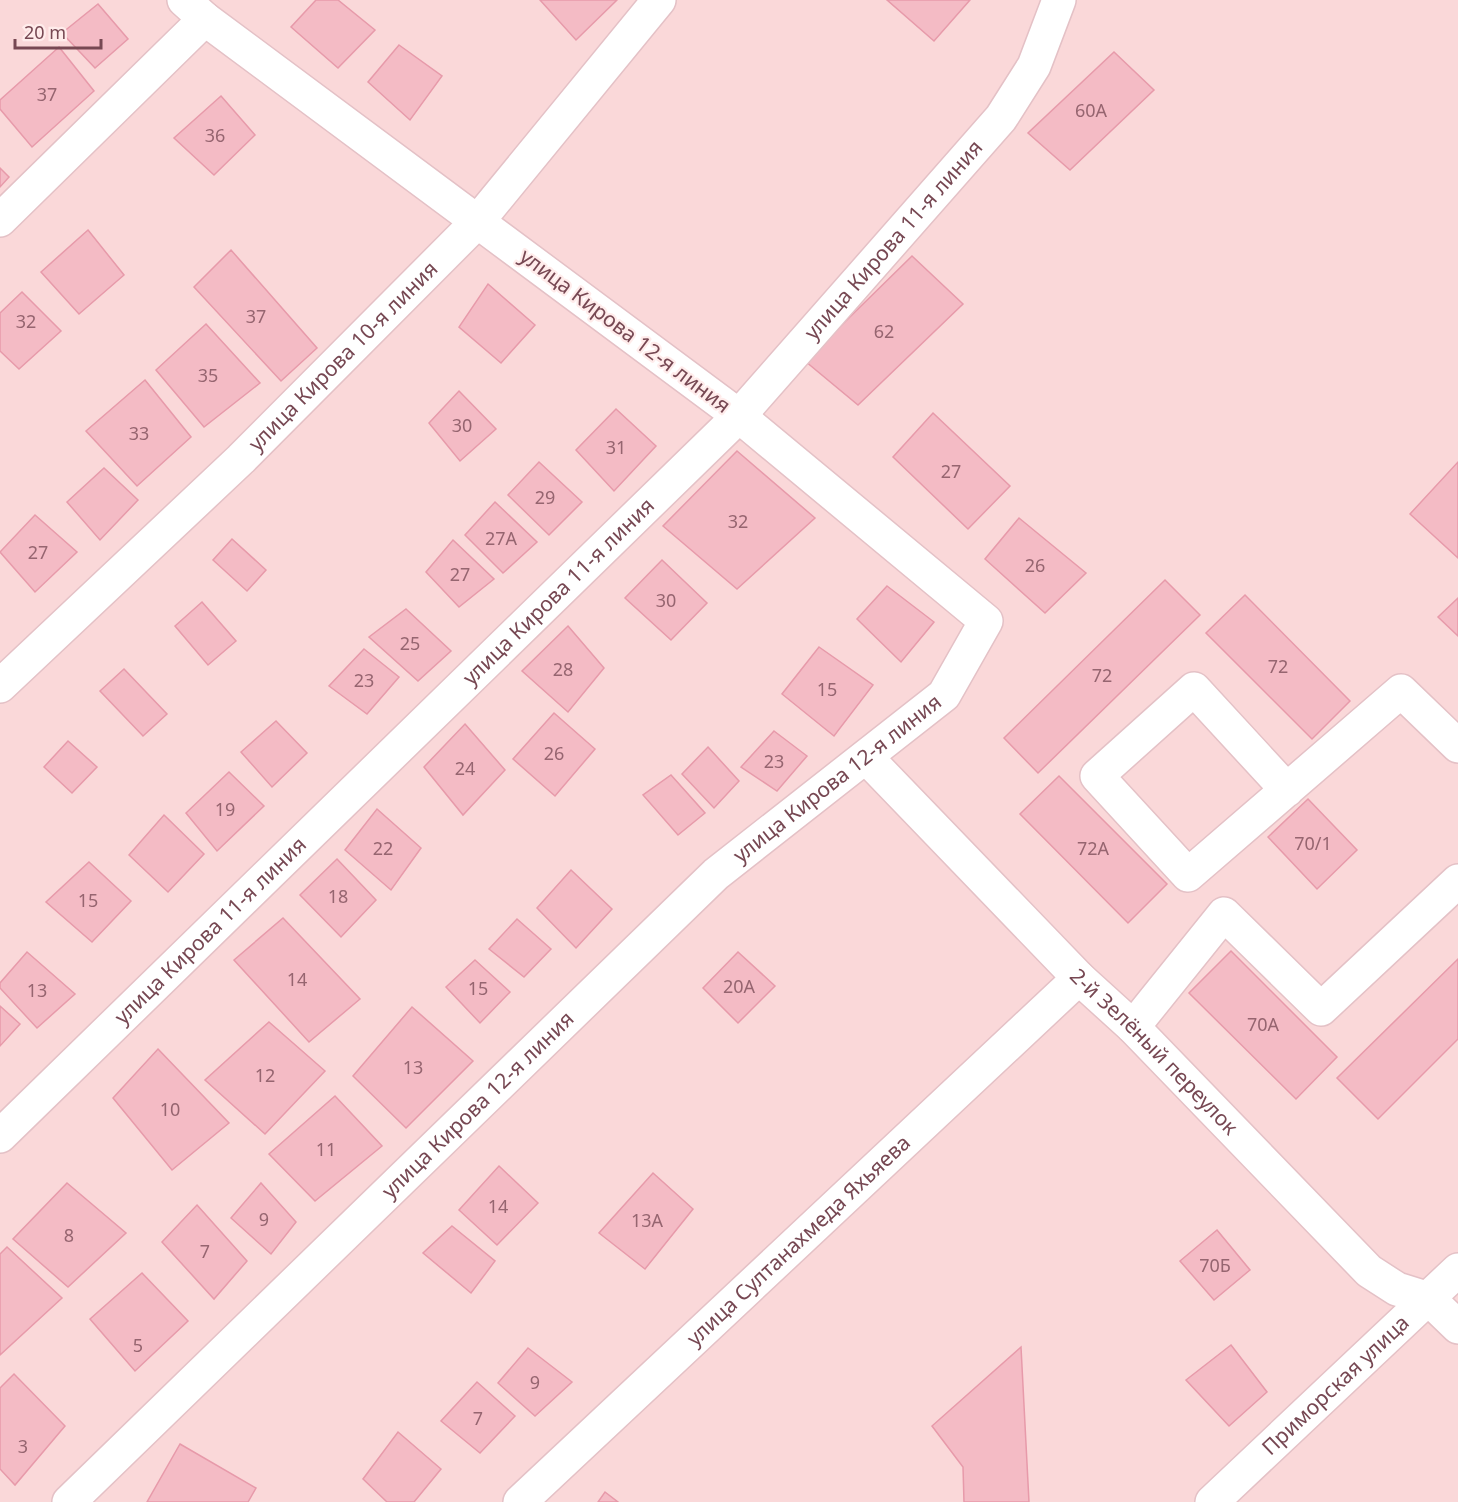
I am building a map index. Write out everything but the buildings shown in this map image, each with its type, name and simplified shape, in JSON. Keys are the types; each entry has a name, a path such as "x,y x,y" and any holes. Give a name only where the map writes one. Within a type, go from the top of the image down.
{"street":[{"name":"улица Кирова 10-я линия","path":"0,686 241,459 478,221 659,0"},
{"name":"улица Кирова 11-я линия","path":"0,1136 739,416 1001,118 1034,66 1059,0"},
{"name":"улица Кирова 12-я линия","path":"69,1502 716,874 944,694 986,621 739,416 195,9"},
{"path":"0,220 195,9"},
{"path":"1287,790 1194,689 1097,776 1224,914 1321,1009 1458,881"},
{"path":"1188,875 1401,691 1458,746"},
{"name":"2-й Зелёный переулок","path":"866,757 1079,978 1133,1027 1369,1271 1397,1289 1428,1299 1458,1327"},
{"path":"1133,1027 1224,914"},
{"name":"улица Султанахмеда Яхьяева","path":"520,1502 1079,978"},
{"name":"Приморская улица","path":"1212,1502 1458,1270"}],"shaded area":[{"path":"0,0 1458,0 1458,1502 0,1502"}]}
